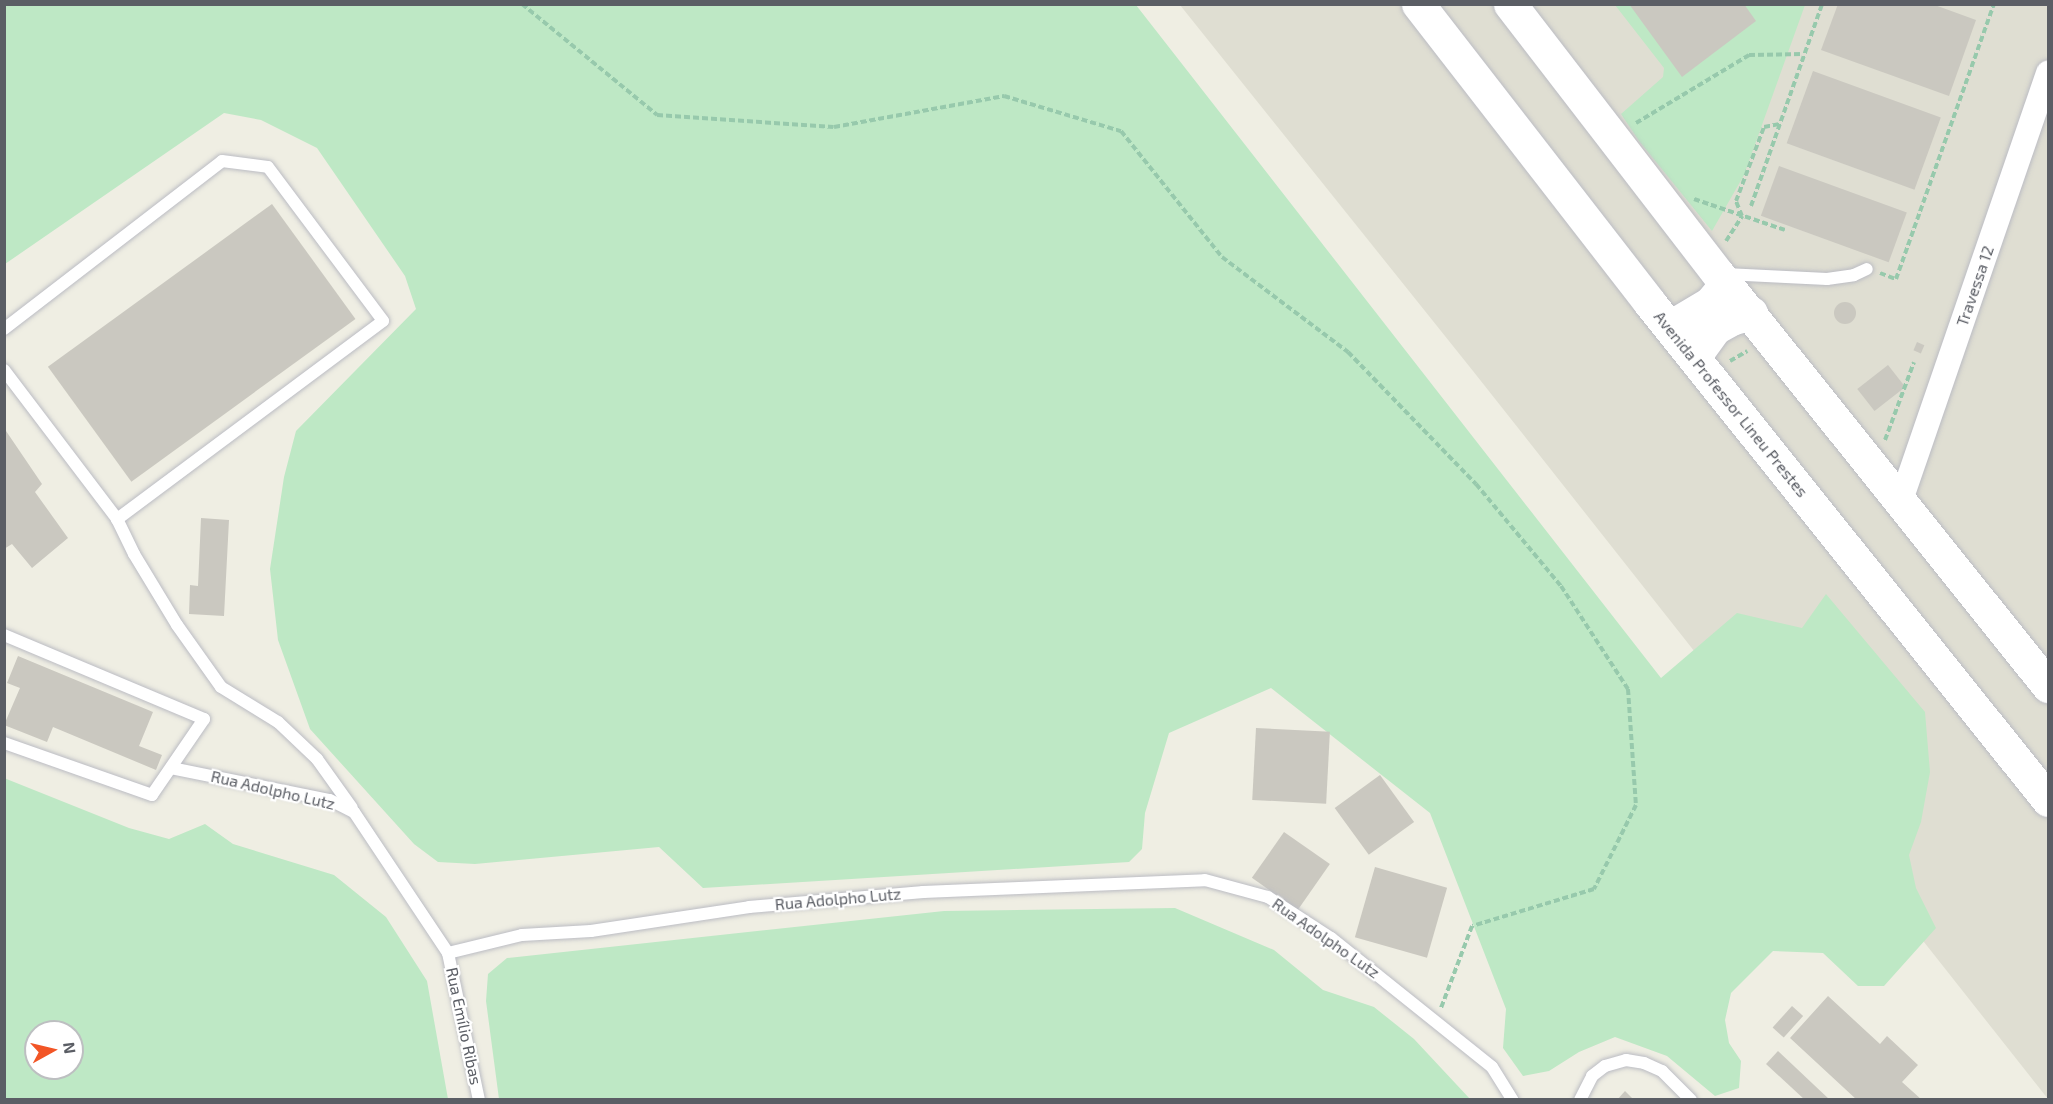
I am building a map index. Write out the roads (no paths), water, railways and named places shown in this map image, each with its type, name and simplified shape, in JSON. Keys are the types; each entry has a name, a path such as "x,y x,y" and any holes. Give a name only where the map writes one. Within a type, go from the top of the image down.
{"main road":[{"name":"Avenida Professor Lineu Prestes","path":"1418,4 1670,327 1986,725 2049,800"},
{"path":"1510,4 1722,279 2049,686"},
{"path":"1670,327 1710,303 1722,279"},
{"path":"1701,366 1715,328 1731,319 1761,325"}],"street":[{"name":"Travessa 12","path":"1901,500 2049,73"}],"lane":[{"path":"4,329 222,161 268,168 383,321 117,519"},
{"path":"1722,279 1827,279 1854,275 1867,269"},
{"path":"4,370 117,519 134,554 177,625 221,687 278,722 317,759 354,812"},
{"path":"4,635 204,719 152,795 4,743"},
{"name":"Rua Adolpho Lutz","path":"171,768 330,800 354,812 448,952 522,935 591,931 749,907 923,892 1205,880 1268,897 1331,938 1492,1067 1513,1100"},
{"name":"Rua Emílio Ribas","path":"448,952 479,1100"},
{"path":"1581,1100 1592,1076 1605,1066 1626,1060 1644,1063 1662,1071 1691,1100"}]}
